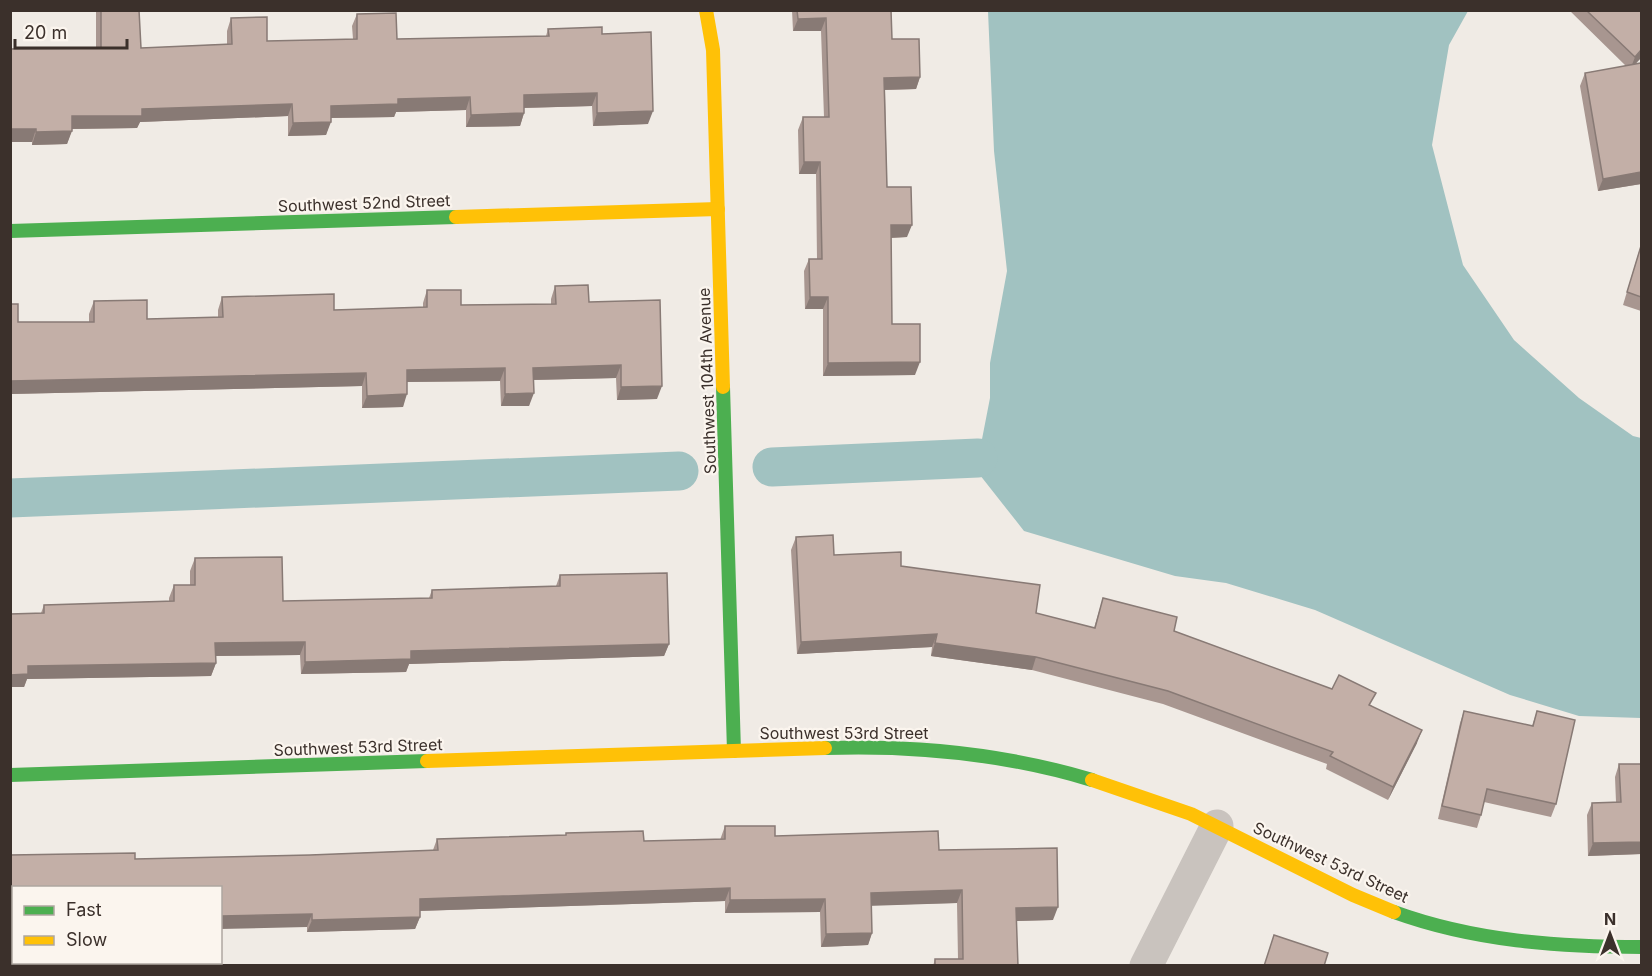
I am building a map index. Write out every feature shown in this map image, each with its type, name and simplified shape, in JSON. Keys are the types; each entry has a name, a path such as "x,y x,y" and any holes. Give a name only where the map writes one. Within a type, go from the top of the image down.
{"street":[{"name":"Southwest 104th Avenue","path":"706,10 713,50 734,751"},
{"name":"Southwest 52nd Street","path":"10,231 718,209"},
{"name":"Southwest 53rd Street","path":"10,776 902,746 999,756 1101,782 1164,804 1217,826 1378,906 1428,924 1529,944 1585,948 1641,947"},
{"path":"1146,966 1217,826"}],"water":[{"path":"988,11 1468,11 1449,45 1432,145 1463,265 1514,340 1579,398 1633,436 1641,438 1641,718 1579,716 1510,695 1315,610 1226,583 1175,576 1024,531 976,470 990,398 990,363 1007,271 994,151"}],"building":[{"path":"101,10 139,10 141,48 232,44 231,18 267,17 267,41 357,39 357,14 396,13 397,39 549,36 548,29 602,27 602,34 651,32 653,111 597,113 597,93 524,95 524,113 471,115 470,97 398,99 398,104 331,106 331,122 293,123 292,104 142,109 142,116 72,116 72,131 36,132 36,129 10,129 10,49 101,48"},
{"path":"797,10 891,10 892,39 919,39 920,77 884,78 887,187 911,187 912,225 891,225 892,324 920,324 920,362 828,363 828,297 810,297 809,259 822,259 820,162 804,162 803,117 829,117 826,18 798,19"},
{"path":"1586,10 1641,10 1641,50 1635,57"},
{"path":"1641,63 1641,172 1603,179 1585,73"},
{"path":"1641,246 1641,297 1627,292"},
{"path":"588,285 589,302 660,300 662,386 621,387 621,365 533,368 534,393 505,394 505,368 407,370 407,394 367,396 366,373 10,381 10,304 18,304 18,322 94,322 94,301 147,300 147,319 223,317 222,297 334,294 334,310 427,307 427,290 461,290 461,305 556,304 555,286"},
{"path":"833,535 834,555 901,552 901,566 1040,585 1036,613 1095,628 1103,598 1177,617 1174,631 1332,689 1339,675 1376,693 1369,705 1422,730 1393,787 1330,756 1333,752 1168,691 1036,657 935,643 937,634 801,642 796,537"},
{"path":"282,557 283,601 432,598 432,590 560,586 560,575 667,573 669,644 411,651 411,659 305,662 305,642 215,643 216,663 28,666 28,674 10,675 10,614 44,613 44,605 174,601 174,585 195,585 195,558"},
{"path":"1464,711 1533,726 1537,711 1575,720 1556,804 1487,789 1481,815 1442,806"},
{"path":"1619,764 1641,764 1641,842 1593,843 1592,803 1621,802"},
{"path":"725,826 775,826 775,836 938,831 939,850 1057,848 1058,907 1016,908 1018,966 935,966 935,959 963,959 962,890 871,893 872,933 826,934 825,899 730,900 730,888 420,899 420,917 312,920 312,914 222,916 222,886 12,886 12,910 10,910 10,855 135,853 135,859 310,855 438,850 437,839 643,831 644,841 725,839"},
{"path":"1274,935 1328,953 1324,966 1264,966"}],"waterway":[{"path":"772,467 978,458"},
{"path":"10,498 679,471"}],"traffic: fast":[{"path":"10,231 456,217"},
{"path":"723,387 734,751"},
{"path":"825,748 893,748 960,753 1027,764 1092,780"},
{"path":"10,775 427,761"},
{"path":"1394,912 1424,922 1485,936 1548,944 1642,947"}],"traffic: slow":[{"path":"706,10 713,50 723,387"},
{"path":"456,217 718,209"},
{"path":"427,761 825,748"},
{"path":"1092,780 1191,814 1353,895 1394,912"}]}
